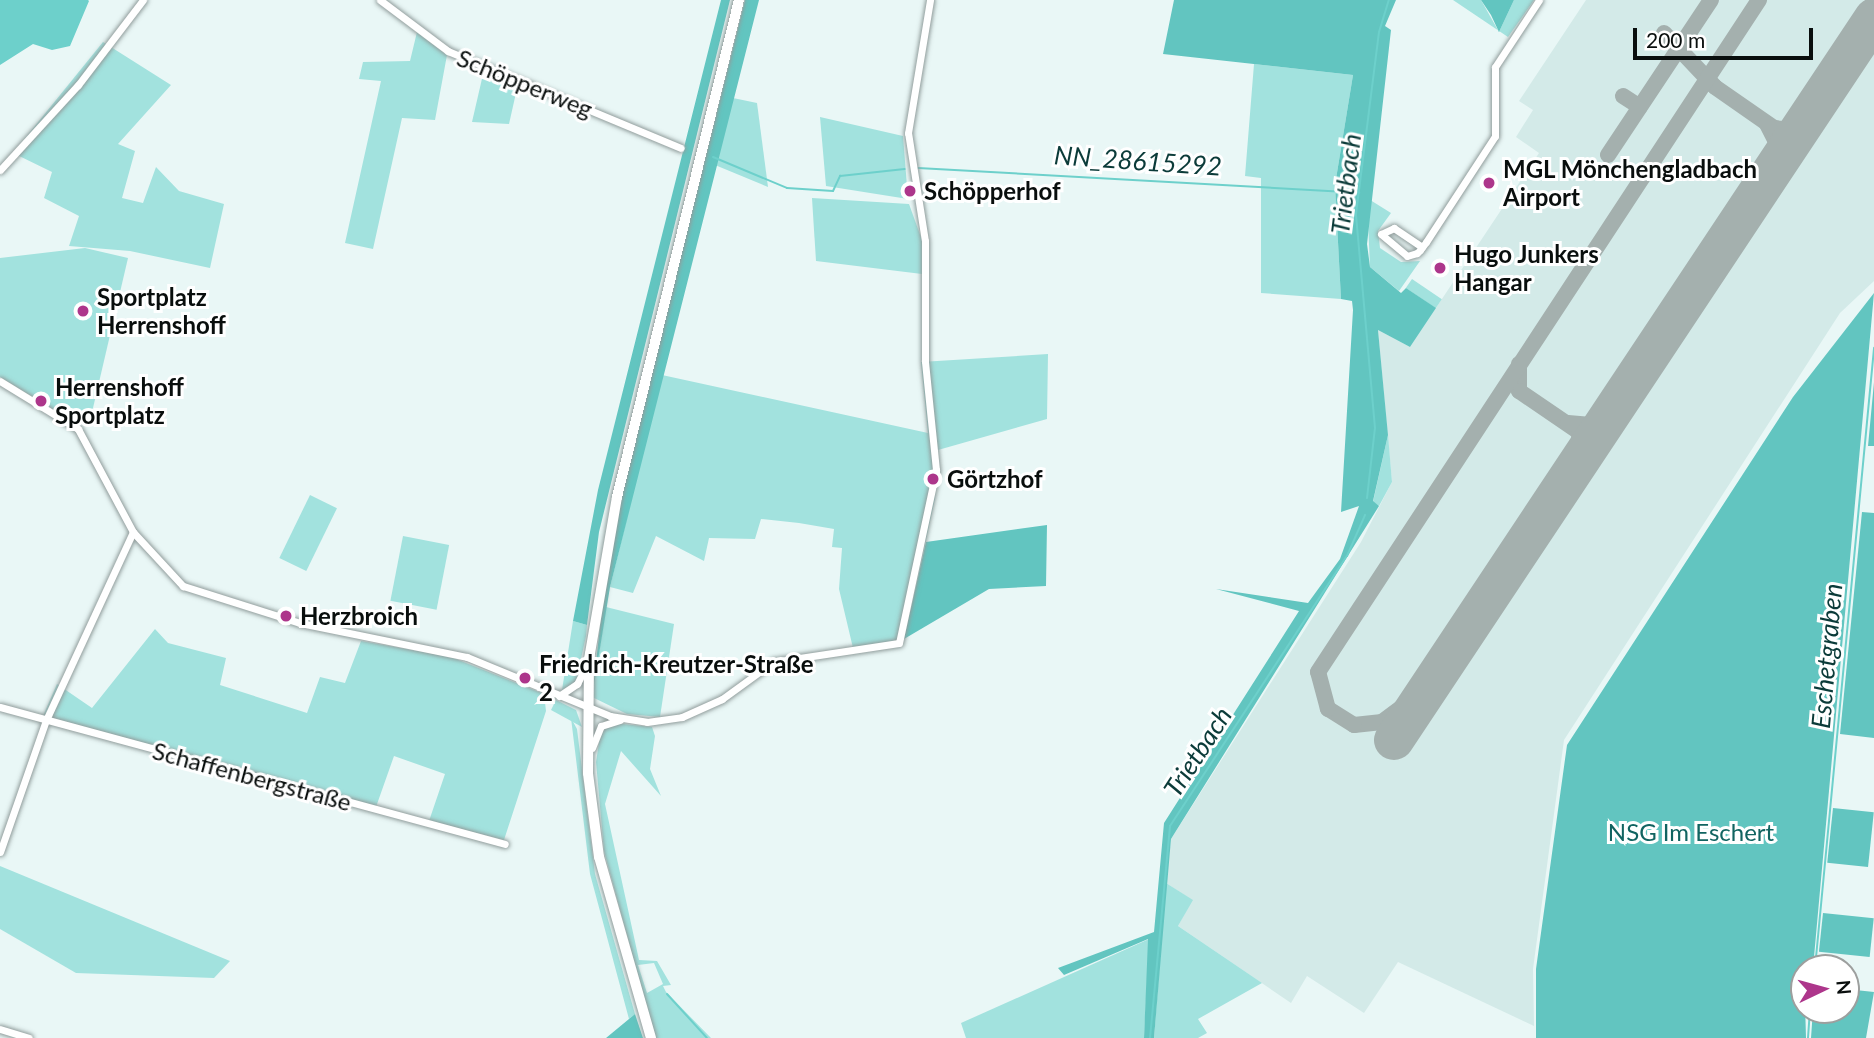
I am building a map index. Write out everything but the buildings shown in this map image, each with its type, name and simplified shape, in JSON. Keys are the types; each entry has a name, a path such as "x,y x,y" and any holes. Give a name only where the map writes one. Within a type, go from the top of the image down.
{"main road":[{"path":"651,1038 606,887 588,773 589,659 617,498 739,0"}],"street":[{"path":"0,170 78,85 143,0"},
{"name":"Schöpperweg","path":"380,0 448,51 681,148"},
{"path":"0,381 78,429 133,532 164,571 189,588 308,625 461,656 625,720 660,722 706,709 774,662 899,643 936,470 925,361 925,241 908,133 930,0"},
{"path":"1422,247 1392,227 1381,234 1407,256 1422,247 1495,136 1495,67 1539,0"},
{"path":"0,852 46,720 133,532"},
{"path":"559,696 577,684 589,659"},
{"name":"Schaffenbergstraße","path":"0,707 505,844"},
{"path":"588,773 596,732 625,720"},
{"path":"0,1029 29,1038"}],"shaded area":[{"path":"0,0 89,1 70,46 52,50 33,44 0,65"},
{"path":"1453,0 1481,0 1498,30"},
{"path":"1514,0 1534,0 1508,37 1499,31"},
{"path":"1586,0 1874,0 1874,281 1840,313 1564,740 1533,969 1534,1026 1398,962 1364,1013 1307,976 1291,1003 1178,926 1192,900 1166,883 1171,839 1361,542 1392,482 1378,330 1410,347 1539,153 1516,137 1533,110 1519,101"},
{"path":"417,32 447,55 435,120 402,118 373,249 345,243 381,81 359,79 363,62 410,61"},
{"path":"103,42 171,85 118,144 135,151 122,198 143,203 156,167 179,191 224,204 210,268 130,251 69,246 79,216 44,198 52,172 13,153"},
{"path":"1254,64 1353,75 1335,185 1341,299 1261,293 1261,178 1245,176"},
{"path":"484,70 518,84 509,124 472,122"},
{"path":"733,98 757,103 768,187 715,165"},
{"path":"820,117 903,136 908,199 826,186"},
{"path":"812,198 909,204 922,240 922,274 816,261"},
{"path":"1367,198 1391,213 1378,231 1380,248 1401,262 1420,261 1399,291 1370,267"},
{"path":"85,248 128,258 93,408 79,425 0,377 0,258"},
{"path":"1412,279 1442,299 1436,308 1406,288"},
{"path":"1048,354 1047,419 938,450 935,499 904,639 853,648 839,589 842,548 832,547 834,529 761,519 755,539 709,538 704,561 656,536 633,593 610,587 662,375 928,433 921,362"},
{"path":"1388,435 1392,482 1379,506 1373,502"},
{"path":"310,495 337,508 306,571 279,558"},
{"path":"403,536 449,545 437,610 390,601"},
{"path":"606,607 674,624 660,717 627,714 592,697"},
{"path":"573,621 587,625 586,636 576,682 562,690"},
{"path":"155,629 168,643 226,658 220,685 307,713 320,677 345,683 361,641 451,657 544,694 546,711 504,840 429,821 445,774 394,756 376,807 43,716 57,684 92,708"},
{"path":"556,700 576,710 582,727 551,710"},
{"path":"571,718 577,729 595,874 635,1014 629,1019 590,874"},
{"path":"613,723 652,727 655,736 650,769 661,796 621,751 605,804 639,960 657,961 671,985 663,986 666,992 711,1038 655,1038 604,851 596,762 601,730","holes":["654,963 663,984 647,993 638,965"]},
{"path":"0,866 230,961 214,978 76,973 0,929"},
{"path":"1166,883 1193,900 1178,926 1262,983 1198,1019 1207,1033 1198,1038 1154,1038"},
{"path":"1149,939 1144,1038 966,1038 961,1023"}],"green space":[{"path":"721,0 730,0 599,532 587,625 573,621 598,490"},
{"path":"745,0 759,0 610,587 592,697 610,539"},
{"path":"1174,0 1396,0 1385,26 1391,30 1367,244 1370,267 1401,293 1406,288 1436,308 1410,347 1378,330 1388,435 1373,501 1379,506 1171,839 1154,1038 1144,1038 1148,939 1064,975 1058,968 1154,932 1164,823 1299,611 1216,589 1308,603 1340,559 1359,506 1341,512 1353,310 1352,301 1341,299 1335,185 1353,75 1163,54"},
{"path":"1481,0 1514,0 1499,32 1491,15"},
{"name":"NSG Im Eschert","path":"1874,293 1814,954 1790,954 1790,1024 1806,1024 1806,1038 1536,1038 1536,969 1567,745 1793,397"},
{"path":"1874,382 1874,446 1868,446"},
{"path":"1862,512 1874,513 1874,738 1840,734"},
{"path":"1047,525 1046,586 989,589 904,639 926,542"},
{"path":"1833,808 1874,812 1868,867 1827,863"},
{"path":"1823,913 1874,918 1870,957 1819,952"},
{"path":"1860,990 1874,992 1866,1038 1811,1038 1812,1024 1860,1024"},
{"path":"635,1014 643,1038 606,1038 629,1019"}],"waterway":[{"name":"Trietbach","path":"1367,498 1375,428 1356,214 1379,32 1389,0"},
{"name":"NN_28615292","path":"713,157 787,188 833,191 840,176 905,169"},
{"name":"NN_28615292","path":"918,168 1359,193"},
{"name":"Eschetgraben","path":"1816,954 1874,348"},
{"name":"Trietbach","path":"1150,1038 1170,826 1347,556 1365,515"},
{"path":"667,994 707,1038"},
{"name":"Eschetgraben","path":"1808,1038 1809,1024"}],"taxiway":[{"path":"1608,155 1711,0"},
{"path":"1429,687 1382,722 1354,725 1328,709 1318,672 1759,0"},
{"path":"1664,33 1715,87 1774,128 1792,130 1805,122"},
{"path":"1623,96 1640,107"},
{"path":"1767,124 1778,146 1770,174"},
{"path":"1519,364 1519,391 1579,432 1580,460"},
{"path":"1568,423 1591,425 1615,408"}],"runway":[{"path":"1394,740 1874,18"}],"place":[{"name":"MGL Mönchengladbach Airport","path":"1489,183"},
{"name":"Schöpperhof","path":"910,191"},
{"name":"Hugo Junkers Hangar","path":"1440,268"},
{"name":"Sportplatz Herrenshoff","path":"83,311"},
{"name":"Herrenshoff Sportplatz","path":"41,401"},
{"name":"Görtzhof","path":"933,479"},
{"name":"Herzbroich","path":"286,616"},
{"name":"Friedrich-Kreutzer-Straße 2","path":"525,678"}]}
